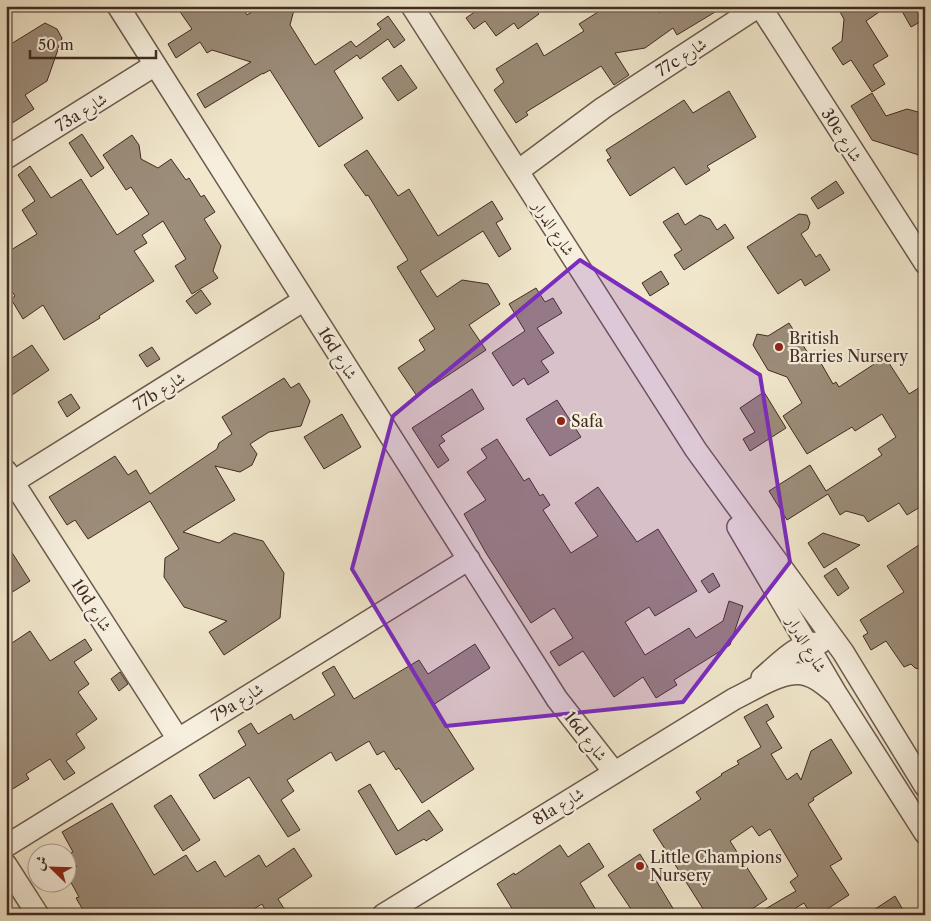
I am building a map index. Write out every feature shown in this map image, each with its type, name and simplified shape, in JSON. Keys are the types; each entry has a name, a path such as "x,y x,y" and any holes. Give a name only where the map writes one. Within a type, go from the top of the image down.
{"street":[{"name":"16d شارع","path":"118,6 557,699 568,725 607,777"},
{"name":"شارع الدرار","path":"412,6 696,450 726,507 836,695 925,833"},
{"name":"77c شارع","path":"513,165 584,116 603,108 759,6"},
{"name":"30e شارع","path":"759,6 922,255"},
{"name":"73a شارع","path":"6,158 156,65"},
{"name":"77b شارع","path":"10,476 304,300"},
{"name":"شارع الدرار","path":"696,450 843,652 925,786"},
{"name":"10d شارع","path":"10,476 178,739"},
{"name":"79a شارع","path":"6,846 469,559"},
{"path":"807,644 820,642 843,652"},
{"name":"81a شارع","path":"734,699 795,651 807,644"},
{"name":"81a شارع","path":"383,915 734,699 787,674 798,673 809,675 818,680 836,695"},
{"path":"884,720 902,736 925,767"},
{"path":"6,865 38,915"}],"highlighted area":[{"path":"580,260 760,375 790,562 683,702 446,726 352,569 393,416"}],"building":[{"path":"176,6 242,6 247,15 261,6 295,6 290,25 315,65 351,41 356,47 381,29 377,24 388,16 405,40 394,48 388,39 360,59 357,55 334,71 363,118 319,147 270,70 205,108 197,94 251,62 212,50 207,53 200,42 176,58 168,44 192,29"},
{"path":"483,6 533,6 539,14 518,29 514,23 496,36 485,21 474,29 466,18"},
{"path":"594,6 654,6 659,13 670,6 725,6 677,35 673,28 645,48 615,53 629,75 614,85 601,66 526,112 528,115 516,123 494,90 504,82 496,69 537,43 544,56 584,31 579,24 598,12"},
{"path":"850,6 888,6 866,21 888,56 873,65 885,84 872,92 851,60 843,65 832,48 842,41 844,19 840,12"},
{"path":"899,6 925,6 925,19 911,27"},
{"path":"45,23 57,29 62,38 47,81 25,95 34,109 6,127 6,47"},
{"path":"401,65 417,88 398,101 382,78"},
{"path":"729,91 756,137 707,166 710,170 686,185 674,167 630,196 607,160 611,158 606,150 684,100 693,113"},
{"path":"872,93 886,116 907,109 922,113 921,117 925,118 925,157 872,140 851,106"},
{"path":"82,134 104,168 91,177 69,143"},
{"path":"132,135 139,145 141,159 158,168 171,159 186,180 189,178 201,197 204,195 215,212 204,219 221,246 213,271 218,278 192,294 175,266 186,259 163,221 142,235 147,243 134,251 154,281 64,340 43,305 23,319 11,299 15,296 6,283 6,253 37,234 22,210 35,201 18,175 30,166 51,198 81,179 117,235 149,214 131,187 126,190 103,155"},
{"path":"367,150 398,196 409,189 438,236 492,201 503,219 496,223 511,249 499,257 483,231 420,271 437,297 462,280 488,284 500,304 469,325 486,350 417,396 398,368 425,350 419,340 435,329 397,267 408,260 368,195 366,196 344,165"},
{"path":"836,181 844,193 818,209 811,198"},
{"path":"678,213 685,225 700,215 710,219 717,230 725,224 734,238 684,270 674,255 682,250 663,222"},
{"path":"799,214 807,215 810,223 808,229 801,234 816,257 820,254 830,270 805,286 801,279 778,294 747,247"},
{"path":"661,271 669,284 650,296 642,283"},
{"path":"536,288 545,302 553,298 562,313 537,328 554,353 541,361 549,372 528,385 524,378 513,386 492,353 525,331 509,304"},
{"path":"201,290 211,304 196,314 186,301"},
{"path":"789,323 813,361 818,358 833,384 836,382 839,387 885,357 909,394 925,384 925,504 907,515 899,503 868,522 864,516 846,511 840,515 828,494 787,520 769,491 810,465 826,491 882,455 878,449 896,437 882,414 855,431 852,427 807,454 783,416 802,403 787,377 768,370 753,345 757,334 768,336"},
{"path":"32,345 49,370 12,395 6,386 6,362"},
{"path":"152,347 160,359 147,367 139,355"},
{"path":"284,378 291,388 299,383 310,401 301,426 269,432 250,444 257,454 252,465 240,472 215,466 235,500 183,532 219,543 234,533 263,541 284,573 280,618 224,655 209,632 227,621 184,607 164,577 165,558 179,549 150,501 88,539 75,520 67,525 49,497 115,456 128,475 136,470 150,494 217,449 219,443 232,434 222,417"},
{"path":"472,389 484,409 441,436 445,441 439,445 449,460 438,468 412,428"},
{"path":"764,392 786,428 750,451 743,439 755,432 740,408"},
{"path":"71,394 80,408 67,417 58,402"},
{"path":"557,400 581,437 550,456 526,419"},
{"path":"342,414 361,447 324,469 304,437"},
{"path":"497,439 524,481 529,478 540,496 543,494 550,505 543,510 571,553 598,536 575,503 598,487 637,542 658,529 697,591 655,616 649,607 625,622 645,655 689,628 696,638 723,621 729,601 743,606 730,645 674,680 677,685 656,698 643,677 614,697 583,651 559,666 550,652 573,638 554,608 531,623 486,553 464,514 486,500 467,472 487,458 481,449"},
{"path":"823,533 860,545 824,568 808,543"},
{"path":"925,541 925,670 915,668 911,664 904,667 886,641 871,650 863,636 868,633 860,620 904,592 887,566"},
{"path":"6,543 30,581 6,596"},
{"path":"836,568 849,588 838,596 824,576"},
{"path":"713,573 720,586 709,593 701,581"},
{"path":"30,631 50,661 85,639 92,650 74,662 89,684 78,692 97,719 76,734 85,748 66,761 75,773 64,780 50,759 26,774 29,779 6,793 6,647"},
{"path":"475,644 490,668 433,705 474,769 422,803 399,768 396,770 384,751 377,755 369,741 336,761 331,752 287,780 294,791 281,800 300,830 288,837 249,777 214,799 199,775 246,745 238,731 251,723 258,734 291,714 294,720 335,695 322,673 334,666 354,699 419,660 428,674"},
{"path":"120,672 128,684 119,691 111,679"},
{"path":"767,704 774,717 766,722 782,748 771,754 787,780 797,773 801,780 811,751 831,739 852,773 813,798 814,800 808,804 842,859 830,866 849,895 818,915 811,915 804,903 784,915 755,915 796,891 790,882 798,876 770,829 759,836 752,826 730,841 767,899 743,915 707,915 653,830 701,799 696,792 739,764 737,761 761,747 744,717"},
{"path":"370,784 398,831 429,810 443,830 426,841 424,839 396,855 358,791"},
{"path":"171,795 200,840 183,851 154,806"},
{"path":"112,803 154,875 186,855 197,872 215,861 225,877 259,855 266,867 294,848 312,876 278,899 288,915 268,915 262,904 244,915 86,915 76,898 79,897 77,894 78,844 69,844 62,832"},
{"path":"589,843 604,867 580,883 599,915 516,915 497,884 514,873 515,875 560,845 568,857"},
{"name":"Little Champions Nursery","path":"640,854 677,915 635,915 608,875"},
{"path":"895,896 906,915 866,915"}],"place":[{"name":"British Barries Nursery","path":"779,347"},
{"name":"Safa","path":"561,421"},
{"name":"Little Champions Nursery","path":"640,866"}]}
